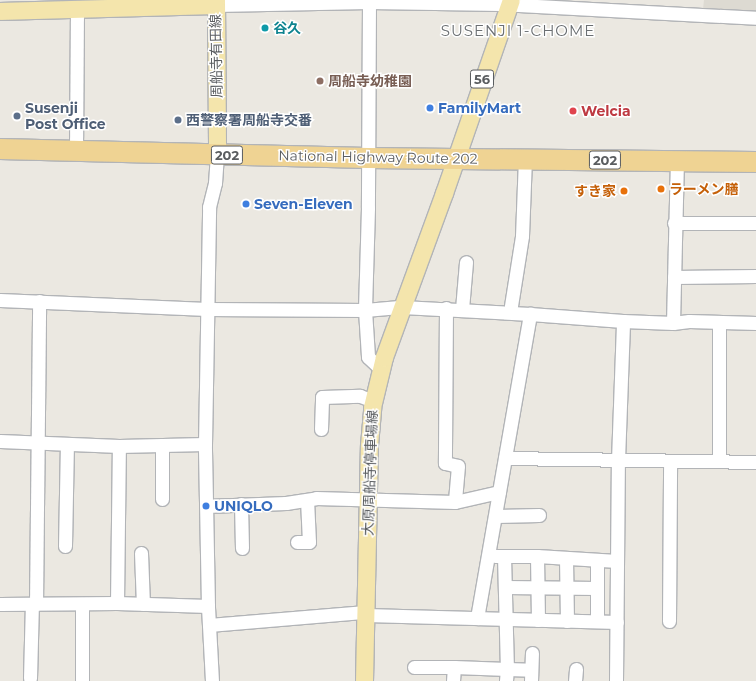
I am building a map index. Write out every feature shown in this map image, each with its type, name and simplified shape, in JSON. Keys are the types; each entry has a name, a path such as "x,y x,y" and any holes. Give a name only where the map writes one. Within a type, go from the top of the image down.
{"highway":[{"name":"National Highway Route 202","path":"0,150 368,158 756,162"}],"main road":[{"name":"56","path":"454,159 510,2"},
{"name":"周船寺有田線","path":"0,11 77,10 216,3 217,154"},
{"name":"大原周船寺停車場線","path":"364,681 369,444 374,400 381,368 444,193 454,159"}],"street":[{"path":"369,2 365,310 368,357 381,368"},
{"path":"216,3 510,2 632,5 756,18"},
{"path":"76,151 77,10"},
{"path":"212,681 208,606 205,444 209,207 215,183 217,154"},
{"path":"510,312 522,236 525,159"},
{"path":"673,323 674,223 677,161"},
{"path":"674,223 756,223"},
{"path":"462,310 466,262"},
{"path":"674,277 756,276"},
{"path":"0,300 207,309 365,310 402,307 446,308 623,321 673,323 689,321 756,323"},
{"path":"30,678 34,604 39,301"},
{"path":"446,308 446,463 458,466 455,502"},
{"path":"477,618 490,556 499,492 530,314"},
{"path":"616,681 618,460 623,321"},
{"path":"719,322 719,461"},
{"path":"321,430 322,397 360,396 374,400"},
{"path":"0,441 119,446 205,444"},
{"path":"65,546 67,444"},
{"path":"162,445 162,499"},
{"path":"117,603 119,446"},
{"path":"505,458 756,462"},
{"path":"669,621 670,461"},
{"path":"206,506 286,503 307,500 455,502 499,492"},
{"path":"297,542 309,542 307,500"},
{"path":"241,504 242,548"},
{"path":"496,516 539,515"},
{"path":"141,553 143,604"},
{"path":"490,556 537,556 617,561"},
{"path":"504,556 506,675"},
{"path":"537,556 538,620"},
{"path":"566,558 567,621"},
{"path":"597,560 597,621"},
{"path":"505,587 597,588"},
{"path":"0,604 117,603 208,606"},
{"path":"82,604 82,681"},
{"path":"209,625 366,614 617,622"},
{"path":"414,667 454,667 506,675 531,676 532,653"},
{"path":"453,681 454,667"}],"shaded area":[{"path":"704,0 756,0 756,13 703,9"}],"place":[{"name":"谷久","path":"265,28"},
{"name":"周船寺幼稚園","path":"320,81"},
{"name":"FamilyMart","path":"430,108"},
{"name":"Welcia","path":"573,111"},
{"name":"Susenji Post Office","path":"17,116"},
{"name":"西警察署周船寺交番","path":"178,120"},
{"name":"ラーメン膳","path":"661,189"},
{"name":"すき家","path":"624,191"},
{"name":"Seven-Eleven","path":"246,204"},
{"name":"UNIQLO","path":"206,506"}],"district":[{"name":"SUSENJI 1-CHOME","path":"518,31"}]}
